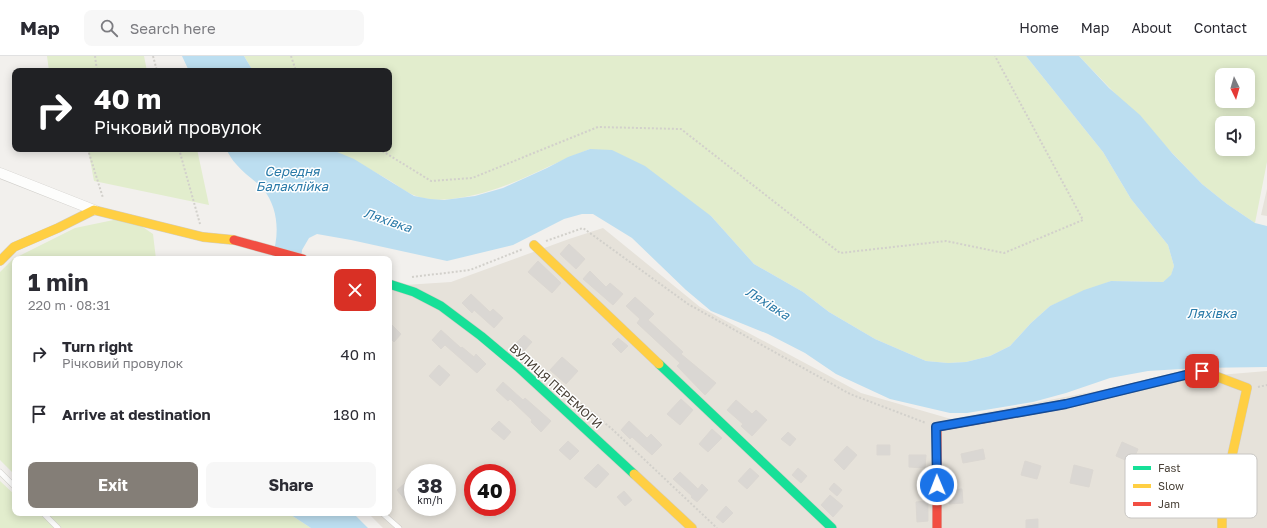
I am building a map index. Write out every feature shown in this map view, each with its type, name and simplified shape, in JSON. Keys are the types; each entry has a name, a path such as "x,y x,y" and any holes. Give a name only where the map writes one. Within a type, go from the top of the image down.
{"street":[{"path":"0,173 94,210 203,237 234,240 292,256"},
{"path":"0,261 14,247 58,228 94,210"},
{"path":"534,245 832,528"},
{"name":"ВУЛИЦЯ ПЕРЕМОГИ","path":"392,285 414,292 441,306 481,336 524,373 692,528"},
{"path":"937,528 936,427 1066,404 1202,371 1247,388 1232,454"}],"lane":[{"path":"0,472 12,484"},
{"path":"46,516 58,528"},
{"path":"385,516 399,528"}],"path":[{"path":"94,56 96,68"},
{"path":"152,56 156,68"},
{"path":"291,56 295,68"},
{"path":"384,152 431,181 472,178 598,127 681,129 840,253 946,241 1004,253 1083,220 995,56"},
{"path":"89,152 107,213"},
{"path":"180,152 203,237"},
{"path":"412,277 470,270 534,245 584,228 688,304 850,394 936,427"}],"shaded area":[{"path":"1267,189 1267,216 1261,215"},
{"path":"603,228 700,307 861,393 951,419 1147,381 1267,371 1267,528 383,528 371,516 392,516 392,286 451,282"}],"green space":[{"path":"47,56 144,56 146,68 49,68"},
{"path":"244,56 1026,56 1103,152 1131,199 1168,245 1174,266 1171,276 1163,282 1111,281 1050,306 1031,323 1010,346 990,356 966,362 948,363 926,361 875,339 829,312 803,292 754,264 711,216 590,149 510,184 476,195 437,200 421,198 412,195 366,167 336,152 392,152 392,68 251,68"},
{"path":"1079,56 1267,56 1267,162 1255,223 1227,204 1202,184"},
{"path":"89,152 198,152 209,205 94,181"},
{"path":"128,217 153,234 156,256 19,256 75,228"},
{"path":"12,260 12,472 0,460 0,272"},
{"path":"0,481 12,492 12,516 293,516 311,528 0,528"}],"water":[{"path":"182,56 244,56 251,68 188,68"},
{"name":"Ляхівка","path":"1026,56 1079,56 1109,88 1140,115 1172,153 1202,184 1227,204 1255,223 1267,226 1267,367 1197,368 1148,371 1110,378 1066,393 1033,402 967,413 950,413 890,399 836,374 805,353 768,334 711,311 686,290 632,238 593,214 582,214 564,219 513,245 447,261 317,234 309,238 302,250 301,256 272,256 277,232 275,214 272,205 263,189 239,168 228,152 337,152 354,159 414,196 444,200 475,196 503,188 568,157 590,149 612,150 645,166 711,216 754,264 803,292 829,312 875,339 926,361 948,363 966,362 990,356 1010,346 1031,323 1050,306 1084,290 1111,281 1163,282 1171,275 1174,266 1168,245 1131,199 1103,152"},
{"path":"293,516 356,516 368,528 311,528"}],"building":[{"path":"569,244 585,259 576,269 560,254"},
{"path":"538,261 561,283 552,293 528,272"},
{"path":"590,271 606,287 610,283 623,294 613,305 583,279"},
{"path":"471,294 490,312 493,309 503,318 494,328 474,310 472,313 462,303"},
{"path":"635,297 654,314 648,320 683,352 681,354 716,383 705,395 677,366 680,363 637,323 640,319 626,306"},
{"path":"392,325 401,334 394,342 392,340"},
{"path":"441,330 461,348 462,347 474,357 476,354 486,364 477,373 445,345 441,349 432,340"},
{"path":"524,335 532,342 523,352 515,344"},
{"path":"618,338 628,346 621,353 612,344"},
{"path":"562,357 578,371 566,384 550,370"},
{"path":"439,365 450,375 440,386 429,376"},
{"path":"503,382 523,400 525,398 551,421 541,432 531,422 532,420 510,399 508,401 496,390"},
{"path":"681,399 693,410 680,425 667,414"},
{"path":"736,400 752,414 756,410 767,420 752,436 741,426 743,424 727,410"},
{"path":"499,421 511,432 504,440 491,429"},
{"path":"629,421 647,438 651,434 662,445 652,455 632,437 630,439 621,430"},
{"path":"712,429 722,438 708,452 699,444"},
{"path":"788,432 796,439 790,446 781,439"},
{"path":"568,441 579,451 570,460 559,450"},
{"path":"1122,442 1138,449 1136,454 1125,454 1125,460 1116,456"},
{"path":"877,445 890,445 890,455 877,455"},
{"path":"847,446 857,455 844,470 834,460"},
{"path":"983,449 985,459 963,463 961,454"},
{"path":"909,455 926,455 925,468 909,467"},
{"path":"1025,461 1041,466 1037,479 1021,475"},
{"path":"598,464 609,474 596,488 584,478"},
{"path":"1074,465 1093,470 1089,487 1070,483"},
{"path":"750,468 759,476 747,489 738,481"},
{"path":"798,468 807,476 801,483 792,475"},
{"path":"680,472 698,489 702,484 708,490 697,502 673,479"},
{"path":"834,483 842,490 837,496 829,489"},
{"path":"404,484 404,499 397,490"},
{"path":"962,489 963,503 949,504 948,490"},
{"path":"624,491 632,500 625,506 617,497"},
{"path":"830,495 843,506 833,517 821,505"},
{"path":"928,501 928,521 917,522 916,502"},
{"path":"726,506 733,513 723,523 716,517"},
{"path":"1038,519 1038,528 1026,528 1026,520"}],"traffic: fast":[{"path":"392,285 414,292 441,306 481,336 518,367 634,474"},
{"path":"659,364 832,528"}],"traffic: slow":[{"path":"0,261 14,247 58,228 94,210 203,237 234,240"},
{"path":"534,245 659,364"},
{"path":"1136,387 1202,371 1247,388 1232,454"},
{"path":"634,474 692,528"},
{"path":"1222,518 1222,528"}],"traffic: jam":[{"path":"234,240 292,256"},
{"path":"937,528 937,427 1066,404 1136,387"}],"route":[{"path":"937,485 936,427 1066,404 1202,371"}],"water label":[{"name":"Середня Балаклійка","path":"292,178"}]}
